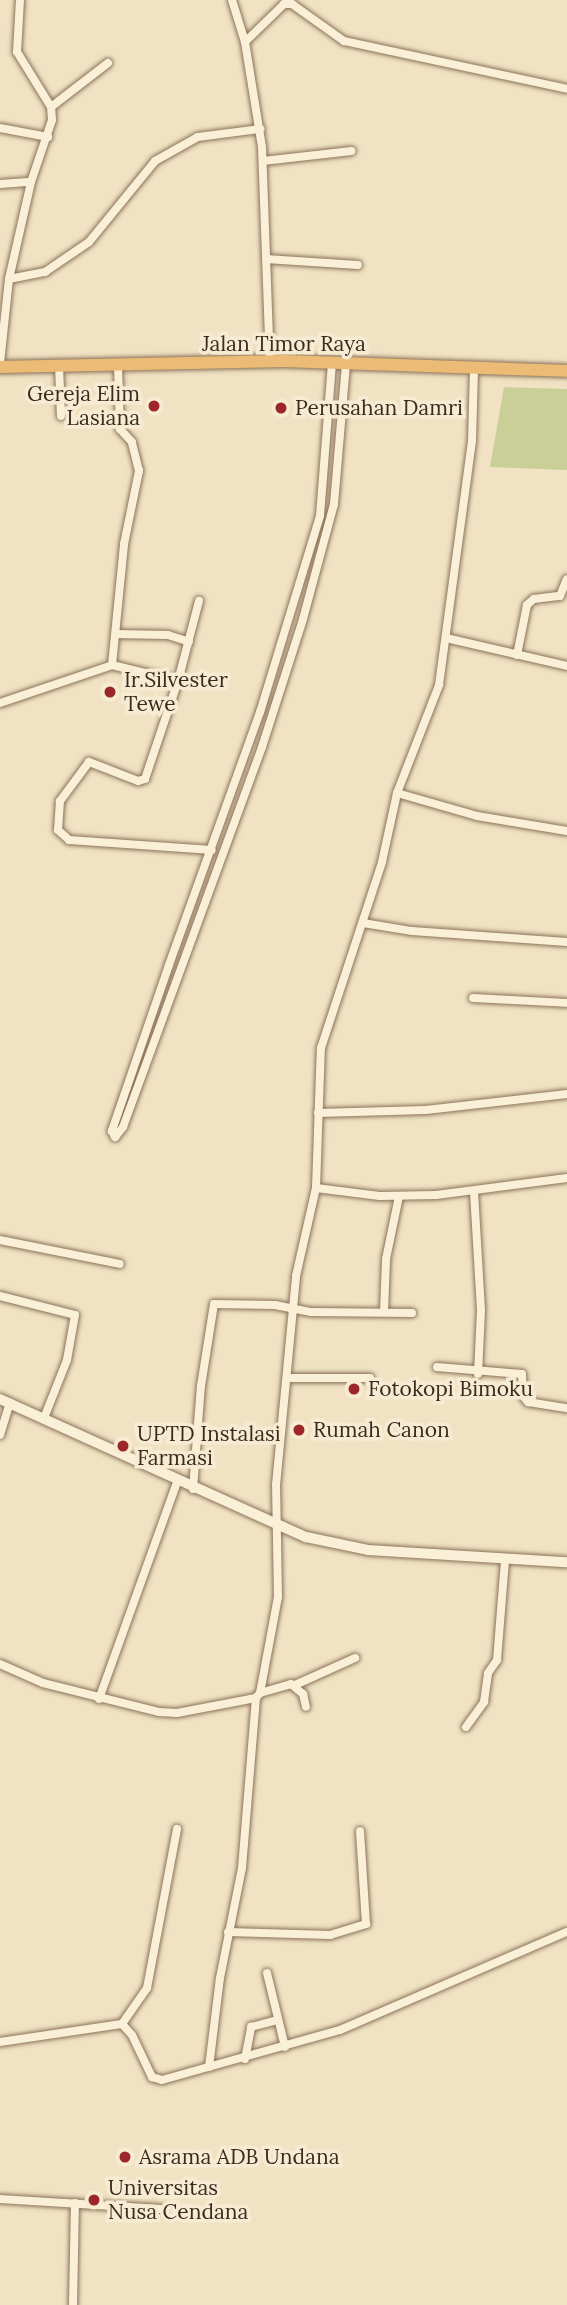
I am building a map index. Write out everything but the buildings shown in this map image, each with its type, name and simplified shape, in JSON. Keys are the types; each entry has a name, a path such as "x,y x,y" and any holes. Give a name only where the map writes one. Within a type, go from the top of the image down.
{"highway":[{"name":"Jalan Timor Raya","path":"0,365 270,362 567,371"}],"street":[{"path":"0,365 9,279 30,182 48,137 51,107 18,52 20,0"},
{"path":"232,0 245,42 260,130 270,362"},
{"path":"245,42 277,10 292,4 344,40 567,89"},
{"path":"51,107 108,63"},
{"path":"0,128 48,137"},
{"path":"9,279 46,272 89,242 155,161 198,137 260,130"},
{"path":"263,161 351,151"},
{"path":"0,184 30,182"},
{"path":"266,259 358,265"},
{"path":"332,363 320,516 260,712 112,1131 115,1136 119,1136 133,1101 272,715 331,517 346,363"},
{"path":"112,665 124,544 139,471 132,442 120,429 118,364"},
{"path":"59,366 61,416"},
{"path":"209,2067 228,1931 242,1868 258,1696 278,1598 275,1526 294,1310 316,1188 323,1037 363,923 397,793 432,710 446,638 472,441 474,368"},
{"path":"517,655 527,605 534,599 559,596 567,579"},
{"path":"199,601 162,740 144,781 88,763 60,801 58,830 69,840 212,850"},
{"path":"116,634 168,635 189,642"},
{"path":"446,638 567,666"},
{"path":"0,703 112,665 178,681"},
{"path":"260,712 272,715"},
{"path":"397,793 477,816 567,831"},
{"path":"363,923 412,931 567,942"},
{"path":"473,998 567,1003"},
{"path":"318,1113 426,1110 567,1094"},
{"path":"316,1188 399,1196 474,1192 567,1178"},
{"path":"474,1192 481,1310 478,1374"},
{"path":"384,1312 386,1259 399,1196"},
{"path":"0,1240 120,1264"},
{"path":"0,1296 75,1315 67,1360 44,1418"},
{"path":"193,1489 201,1386 214,1304 294,1310 412,1313"},
{"path":"437,1367 478,1374 522,1374 528,1402 567,1408"},
{"path":"287,1378 370,1378"},
{"path":"0,1435 5,1401 275,1526 368,1550 567,1562"},
{"path":"99,1699 177,1482"},
{"path":"466,1727 484,1702 488,1673 497,1660 505,1560"},
{"path":"0,1664 43,1684 99,1699 177,1713 258,1696 295,1685 355,1658"},
{"path":"295,1685 306,1707"},
{"path":"0,2042 122,2024 147,1989 177,1829"},
{"path":"228,1931 330,1935 366,1924 360,1831"},
{"path":"122,2024 156,2079 245,2059 340,2030 567,1932"},
{"path":"267,1973 285,2047"},
{"path":"245,2059 251,2027 277,2020"},
{"path":"0,2199 162,2209"},
{"path":"73,2305 75,2203"}],"green space":[{"path":"504,387 567,389 567,470 490,467"}],"place":[{"name":"Gereja Elim Lasiana","path":"154,406"},
{"name":"Perusahan Damri","path":"281,408"},
{"name":"Ir.Silvester Tewe","path":"110,692"},
{"name":"Fotokopi Bimoku","path":"354,1389"},
{"name":"Rumah Canon","path":"299,1430"},
{"name":"UPTD Instalasi Farmasi","path":"123,1446"},
{"name":"Asrama ADB Undana","path":"125,2157"},
{"name":"Universitas Nusa Cendana","path":"94,2200"}]}
